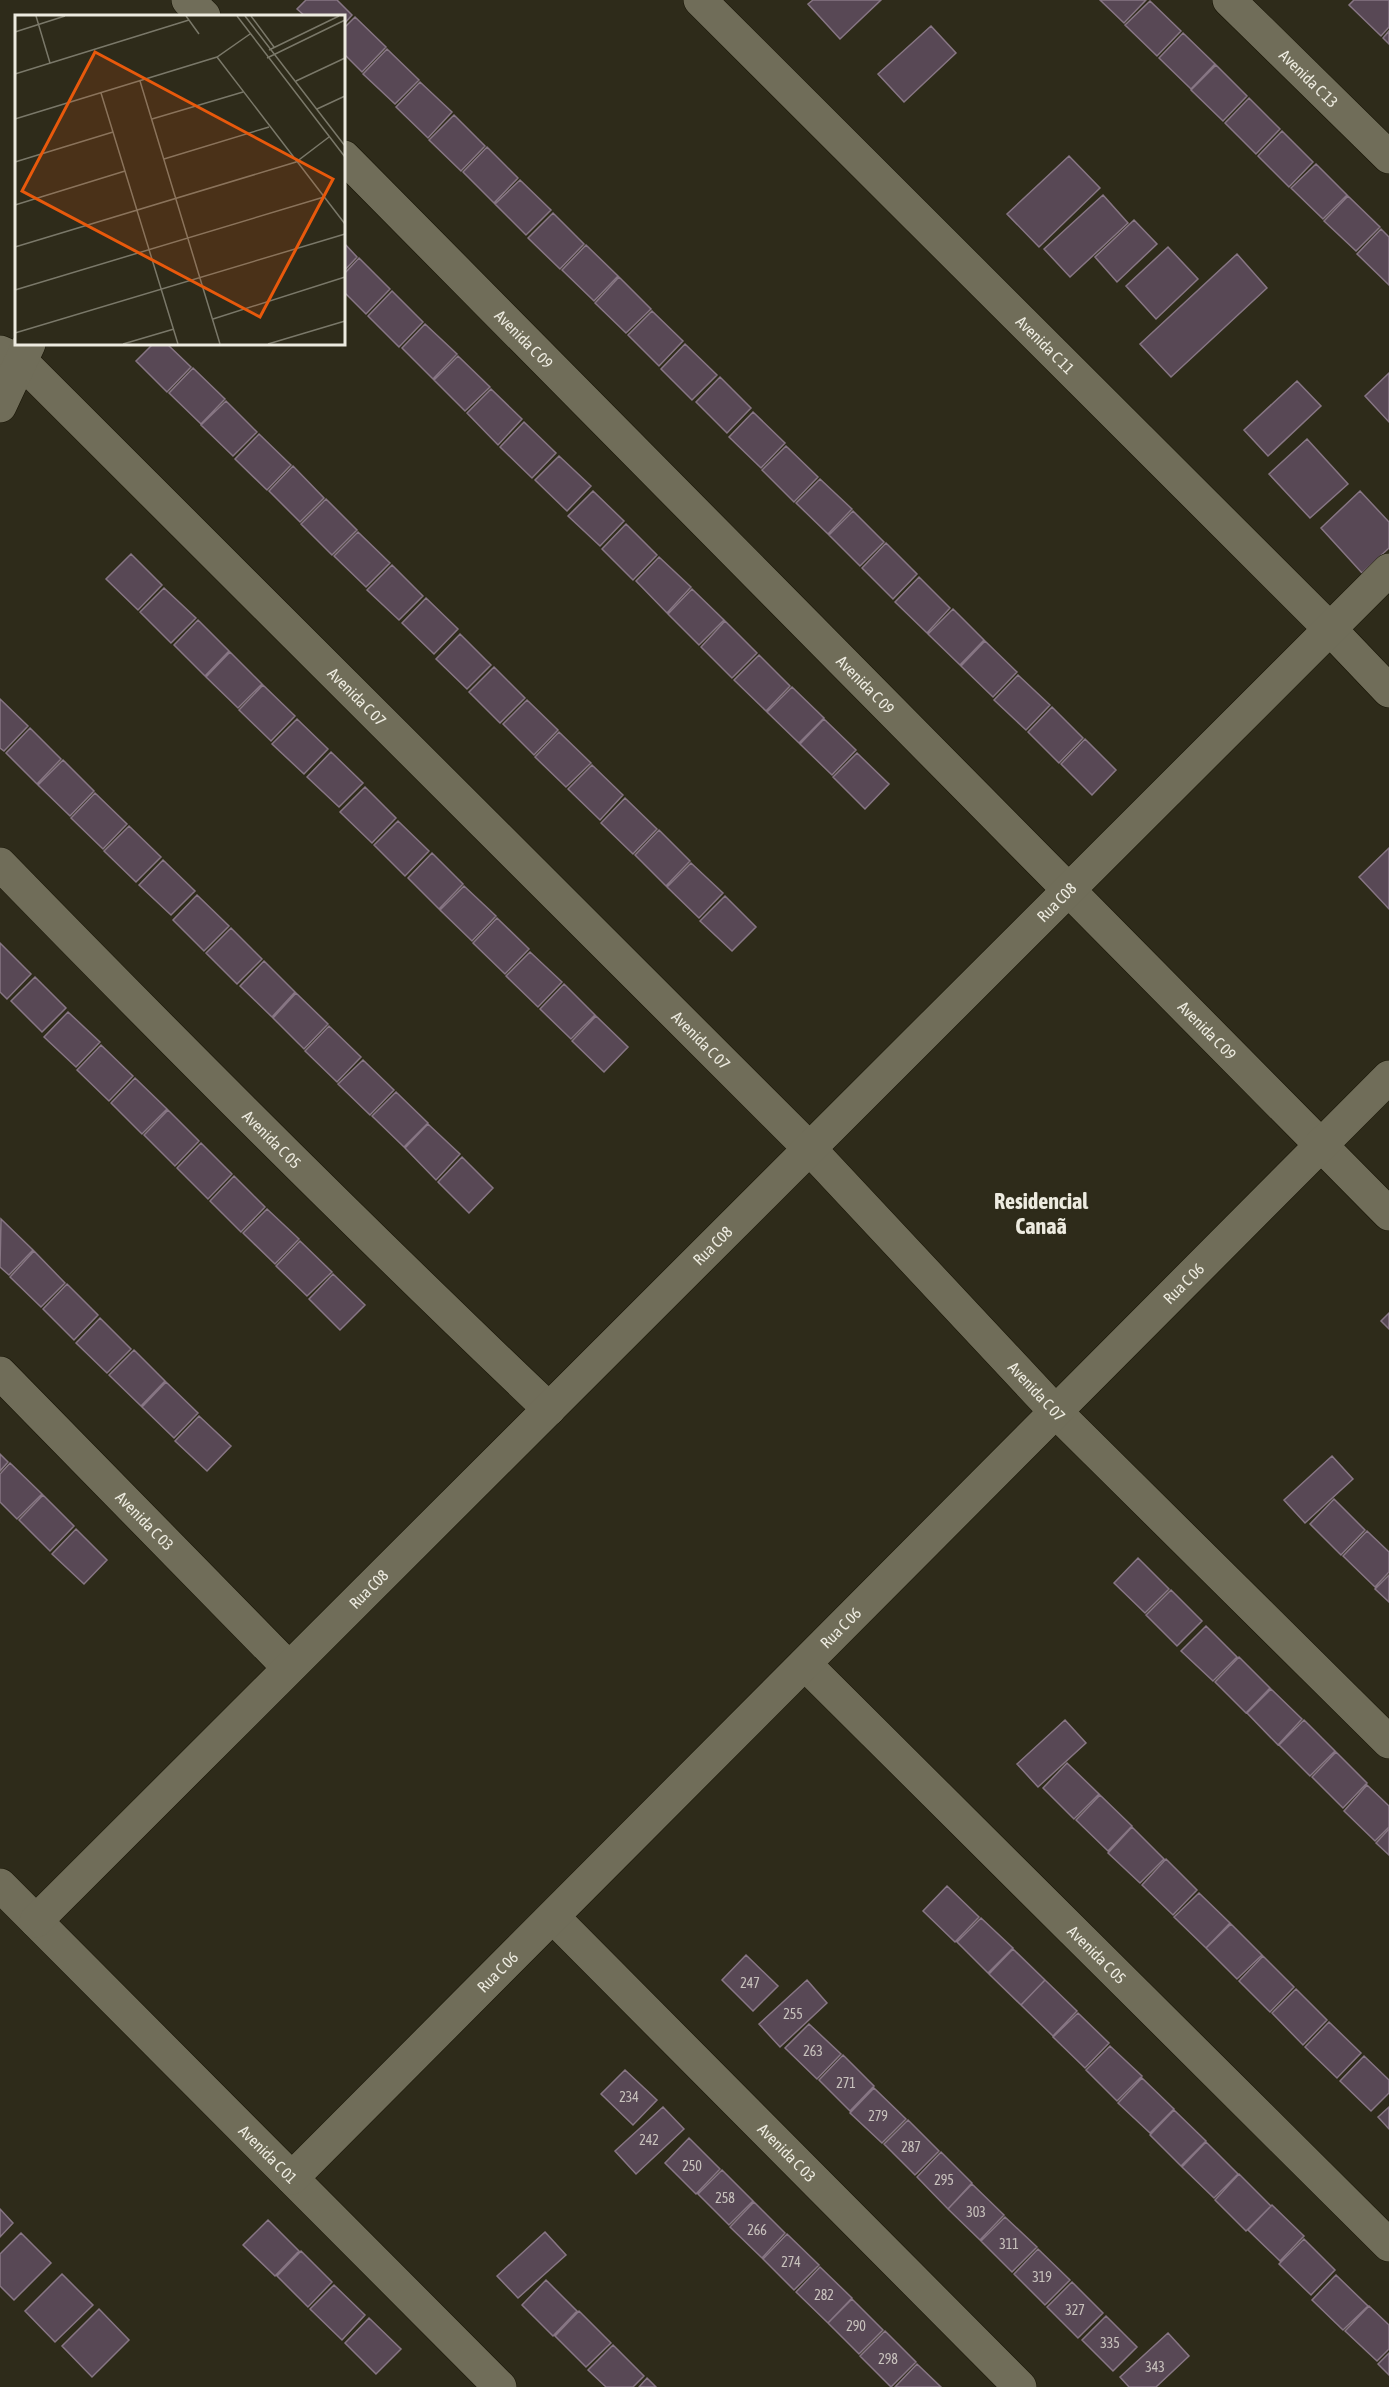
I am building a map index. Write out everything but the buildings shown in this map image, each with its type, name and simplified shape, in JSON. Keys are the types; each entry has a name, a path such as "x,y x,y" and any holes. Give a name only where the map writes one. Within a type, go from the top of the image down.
{"street":[{"path":"177,15 186,0 203,15"},
{"name":"Avenida C 11","path":"700,0 1330,629 1389,692"},
{"name":"Avenida C 13","path":"1229,0 1389,157"},
{"name":"Avenida C 09","path":"345,158 1389,1214"},
{"path":"0,406 16,352"},
{"name":"Avenida C 07","path":"16,352 810,1149 1056,1412 1389,1742"},
{"name":"Rua C08","path":"36,1921 1389,570"},
{"name":"Avenida C 05","path":"0,864 152,1021 400,1267 549,1408"},
{"name":"Rua C 06","path":"292,2178 1389,1077"},
{"name":"Avenida C 03","path":"0,1373 289,1668"},
{"name":"Avenida C 05","path":"805,1664 1389,2246"},
{"name":"Avenida C 01","path":"0,1885 500,2387"},
{"name":"Avenida C 03","path":"552,1917 1020,2387"}],"district":[{"name":"Residencial Canaã","path":"1041,1214"}]}
